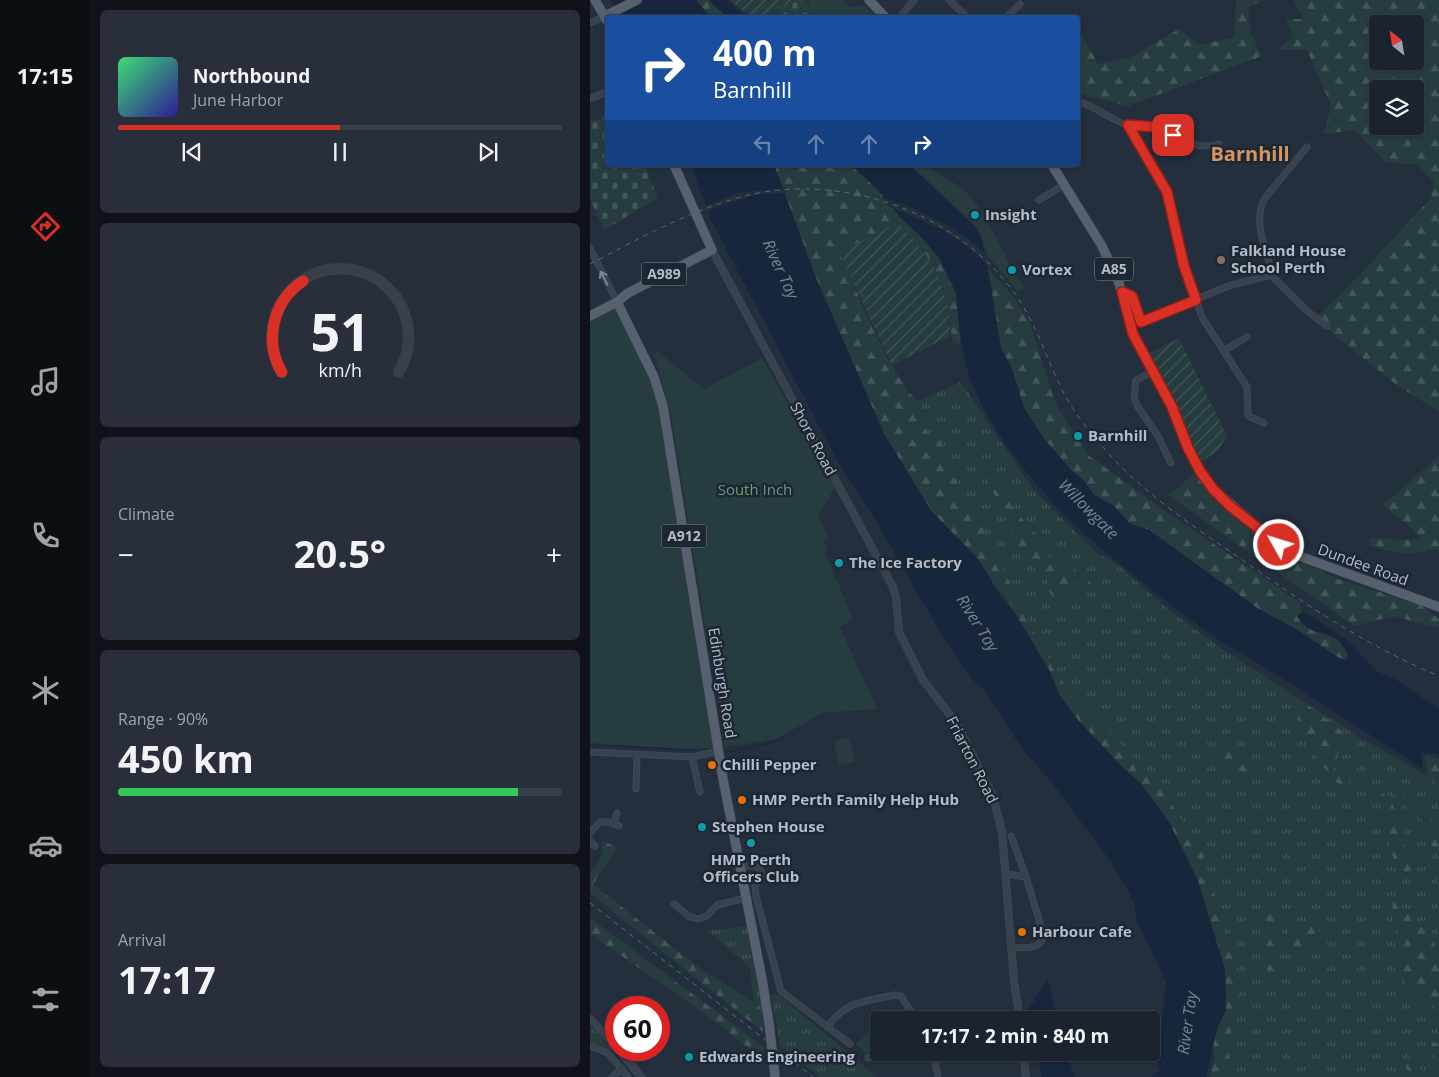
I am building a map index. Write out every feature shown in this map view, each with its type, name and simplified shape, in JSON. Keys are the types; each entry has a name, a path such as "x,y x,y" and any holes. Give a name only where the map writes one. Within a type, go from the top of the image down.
{"main road":[{"path":"595,0 607,15"},
{"path":"612,15 637,0"},
{"path":"869,0 883,15"},
{"path":"675,167 712,250"},
{"name":"Dundee Road","path":"1053,167 1102,246 1122,292 1133,334 1172,407 1196,465 1213,489 1279,545 1302,557 1439,607"},
{"name":"A989","path":"590,316 617,302 628,293 712,250"},
{"name":"Edinburgh Road","path":"617,302 654,377 663,406 719,751 769,1023 775,1077"}],"street":[{"path":"902,15 914,0"},
{"path":"949,0 965,15"},
{"path":"1008,15 1020,4"},
{"path":"590,23 605,18"},
{"path":"590,99 605,92"},
{"path":"1080,102 1128,125 1156,127 1194,146 1210,147 1219,144"},
{"path":"1128,125 1167,192 1184,266 1203,319 1225,350 1247,387 1248,416 1264,423"},
{"path":"1306,148 1266,198 1261,207 1259,219 1272,275 1307,310 1327,326"},
{"path":"1039,200 1064,185"},
{"path":"590,248 617,302"},
{"name":"Shore Road","path":"712,250 893,587 896,598 899,632"},
{"path":"1122,292 1132,296 1141,322 1231,285 1272,275"},
{"path":"1225,350 1247,337"},
{"path":"1153,371 1136,380 1134,398 1158,436 1171,464"},
{"name":"Friarton Road","path":"899,632 923,680 957,724 993,796 1002,832 1007,874 1011,948 1019,1011"},
{"path":"590,752 692,757 719,751"},
{"path":"636,788 637,754"},
{"path":"692,757 700,792"},
{"path":"590,833 600,822 616,824 617,813"},
{"path":"1011,836 1044,936 1037,947 1011,948"},
{"path":"590,840 595,846"},
{"path":"741,866 754,866 760,869 762,873 755,886 756,896 781,991 850,1044"},
{"path":"1007,874 1026,877"},
{"path":"674,904 690,917 699,919 707,916 717,904 746,898"},
{"path":"827,1027 836,1014 847,1006 894,995 901,996 910,1011"},
{"path":"590,1019 605,1035"},
{"path":"590,1046 608,1053 628,1077"},
{"path":"628,1061 641,1077"},
{"path":"935,1061 938,1077"},
{"path":"1024,1061 1026,1077"},
{"path":"612,1077 622,1070"}],"green space":[{"path":"696,0 708,0 726,15 708,15"},
{"path":"730,0 792,0 769,15 749,15"},
{"path":"792,0 805,0 808,4 808,15 773,15"},
{"path":"807,0 841,0 849,7 864,5 874,14 809,15 810,5"},
{"path":"1236,0 1264,0 1249,7 1248,14 1251,32 1262,56 1128,106 1080,94 1080,32 1098,64 1129,58 1179,29 1199,45 1234,37"},
{"path":"1294,0 1439,0 1439,412 1394,383 1326,328 1318,315 1349,286 1431,198 1434,182 1418,165 1385,162 1355,130 1324,134 1331,105 1307,50 1278,50 1293,36 1286,19 1303,19"},
{"path":"605,117 605,167 646,167 658,198 604,230 590,199 590,122"},
{"path":"775,167 853,167 878,190 900,217 923,239 939,258 956,293 961,344 953,343 943,287 922,248 839,252 889,360 901,380 930,416 924,428 931,437 938,437 945,451 946,464 984,530 1040,644 1071,695 1116,738 1160,787 1196,841 1207,839 1203,860 1240,984 1230,1036 1227,1070 1240,1077 1210,1077 1215,1055 1211,1049 1217,1029 1226,1010 1225,969 1142,785 1082,725 1060,696 1048,668 1004,595 996,589 979,560 932,512 884,434 816,278"},
{"path":"913,167 929,167 965,191 982,213 1024,287 1018,291 988,256 977,227"},
{"path":"897,223 910,235 937,274 946,302 950,336 892,365 839,252"},
{"path":"988,269 1014,297 1030,325 1056,404 1088,455 1158,506 1299,602 1302,612 1297,616 1324,635 1338,640 1348,654 1347,660 1339,658 1296,629 1257,608 1149,530 1129,523 1113,505 1094,495 1084,481 1072,471 1044,440 1024,408 1012,369 1001,349"},
{"name":"South Inch","path":"616,310 663,406 715,748 685,749 590,743 590,322 609,311"},
{"path":"1179,338 1227,436 1217,452 1198,463 1176,404 1148,354"},
{"name":"South Inch","path":"658,352 704,389 762,358 835,488 818,518 829,537 823,541 828,550 825,552 853,619 840,627 877,709 822,713 777,739 725,747 671,416 654,354"},
{"path":"961,382 1032,488 1094,551 1118,565 1163,605 1222,649 1359,737 1427,776 1425,755 1439,759 1439,1077 1210,1077 1234,984 1230,951 1174,816 1087,723 901,409"},
{"path":"1439,456 1439,552 1435,549 1409,554 1384,550 1369,545 1370,538 1420,539 1413,529 1383,505"},
{"path":"982,464 997,479 1013,509 1042,540 1052,564 1070,566 1094,585 1087,593 1075,582 1066,589 1069,597 1058,605 1049,591 1046,577 1038,573 1016,543 1006,509 994,494"},
{"path":"1196,473 1222,505 1276,549 1338,579 1420,605 1439,619 1439,628 1393,616 1354,626 1168,495"},
{"path":"1299,698 1347,735 1339,751 1333,771 1345,775 1350,782 1344,787 1334,781 1314,753 1298,718"},
{"path":"849,737 855,762 839,766 834,741"},
{"path":"1224,746 1238,754 1252,779 1241,781 1222,767 1215,749"},
{"path":"1425,755 1439,759 1439,785 1427,776"},
{"path":"1381,780 1402,824 1405,846 1420,855 1409,864 1419,888 1394,862 1382,806"},
{"path":"1389,782 1439,826 1439,849 1431,847 1426,824 1394,794"},
{"path":"604,841 617,848 593,884 701,969 762,1008 763,1032 590,893 590,872 600,858 602,842"},
{"path":"1391,895 1430,936 1439,952 1439,1010 1407,989 1400,960"},
{"path":"1264,897 1279,923 1258,920"},
{"path":"590,918 764,1047 764,1060 705,1014 590,934"},
{"path":"1310,919 1321,933 1319,945 1295,950 1287,938 1287,924 1298,926"},
{"path":"748,926 762,1008 754,1003 750,967 707,931"},
{"path":"1272,932 1287,938 1281,950 1281,967 1269,974 1265,950"},
{"path":"771,995 779,995 877,1077 820,1077 780,1046"},
{"path":"590,1026 605,1042 605,1048 590,1042"},
{"path":"870,1033 870,1053 867,1054 856,1045"},
{"path":"1427,1037 1439,1045 1439,1061 1424,1042"},
{"path":"1411,1055 1427,1077 1413,1077 1404,1065"}],"water":[{"path":"611,0 696,0 708,15 618,15"},
{"path":"708,0 727,0 743,15 726,15"},
{"name":"River Tay","path":"692,167 775,167 816,278 884,434 932,512 979,560 1002,599 1013,610 1048,668 1060,696 1077,719 1123,768 1142,785 1170,824 1198,881 1225,969 1226,1010 1217,1029 1206,1077 1152,1077 1160,1071 1157,1061 1160,1061 1160,1039 1166,982 1137,922 1134,902 1112,863 1053,784 1023,750 983,689 974,681 943,637 868,508 838,462 711,220"},
{"name":"Willowgate","path":"853,167 911,167 976,228 982,239 1001,348 1012,369 1024,408 1045,440 1072,471 1084,481 1094,495 1113,505 1129,523 1149,530 1257,608 1296,629 1339,658 1347,660 1348,654 1339,641 1306,627 1297,616 1302,612 1315,618 1350,642 1376,671 1395,679 1439,709 1439,754 1421,753 1423,769 1293,685 1219,640 1178,611 1099,547 1059,510 1025,470 996,430 981,403 969,376 961,344 956,293 939,258 923,239 900,217 878,190"},
{"path":"1048,979 1056,1011 1027,1011"},
{"path":"1038,1061 1069,1061 1075,1077 1042,1077"}],"pier":[{"path":"785,187 787,193 755,195 706,211 704,206 737,193"},
{"path":"881,197 904,204 947,225 973,243 989,258 991,269 969,248 944,231 887,205"}],"waterway":[{"path":"726,752 771,743 791,732"},
{"path":"590,745 694,750"}],"railway":[{"path":"590,264 664,226 702,210 741,197 778,190 816,189 854,194 891,204 926,219 958,238 987,262 1012,290 1029,316 1060,385 1079,418 1092,435 1133,478 1184,519 1310,607 1386,651 1439,676"},
{"path":"590,903 813,1077"}],"place":[{"name":"Insight","path":"975,215"},
{"name":"Falkland House School Perth","path":"1221,260"},
{"name":"Vortex","path":"1012,270"},
{"name":"Barnhill","path":"1078,436"},
{"name":"The Ice Factory","path":"839,563"},
{"name":"Chilli Pepper","path":"712,765"},
{"name":"HMP Perth Family Help Hub","path":"742,800"},
{"name":"Stephen House","path":"702,827"},
{"name":"HMP Perth Officers Club","path":"751,843"},
{"name":"Harbour Cafe","path":"1022,932"},
{"name":"Edwards Engineering","path":"689,1057"}],"district":[{"name":"Barnhill","path":"1250,154"}],"route":[{"path":"1173,135 1156,127 1142,124 1128,125 1167,192 1184,266 1196,300 1141,322 1132,296 1122,292 1133,334 1172,407 1188,448 1200,471 1213,489 1230,506 1279,545"}]}
